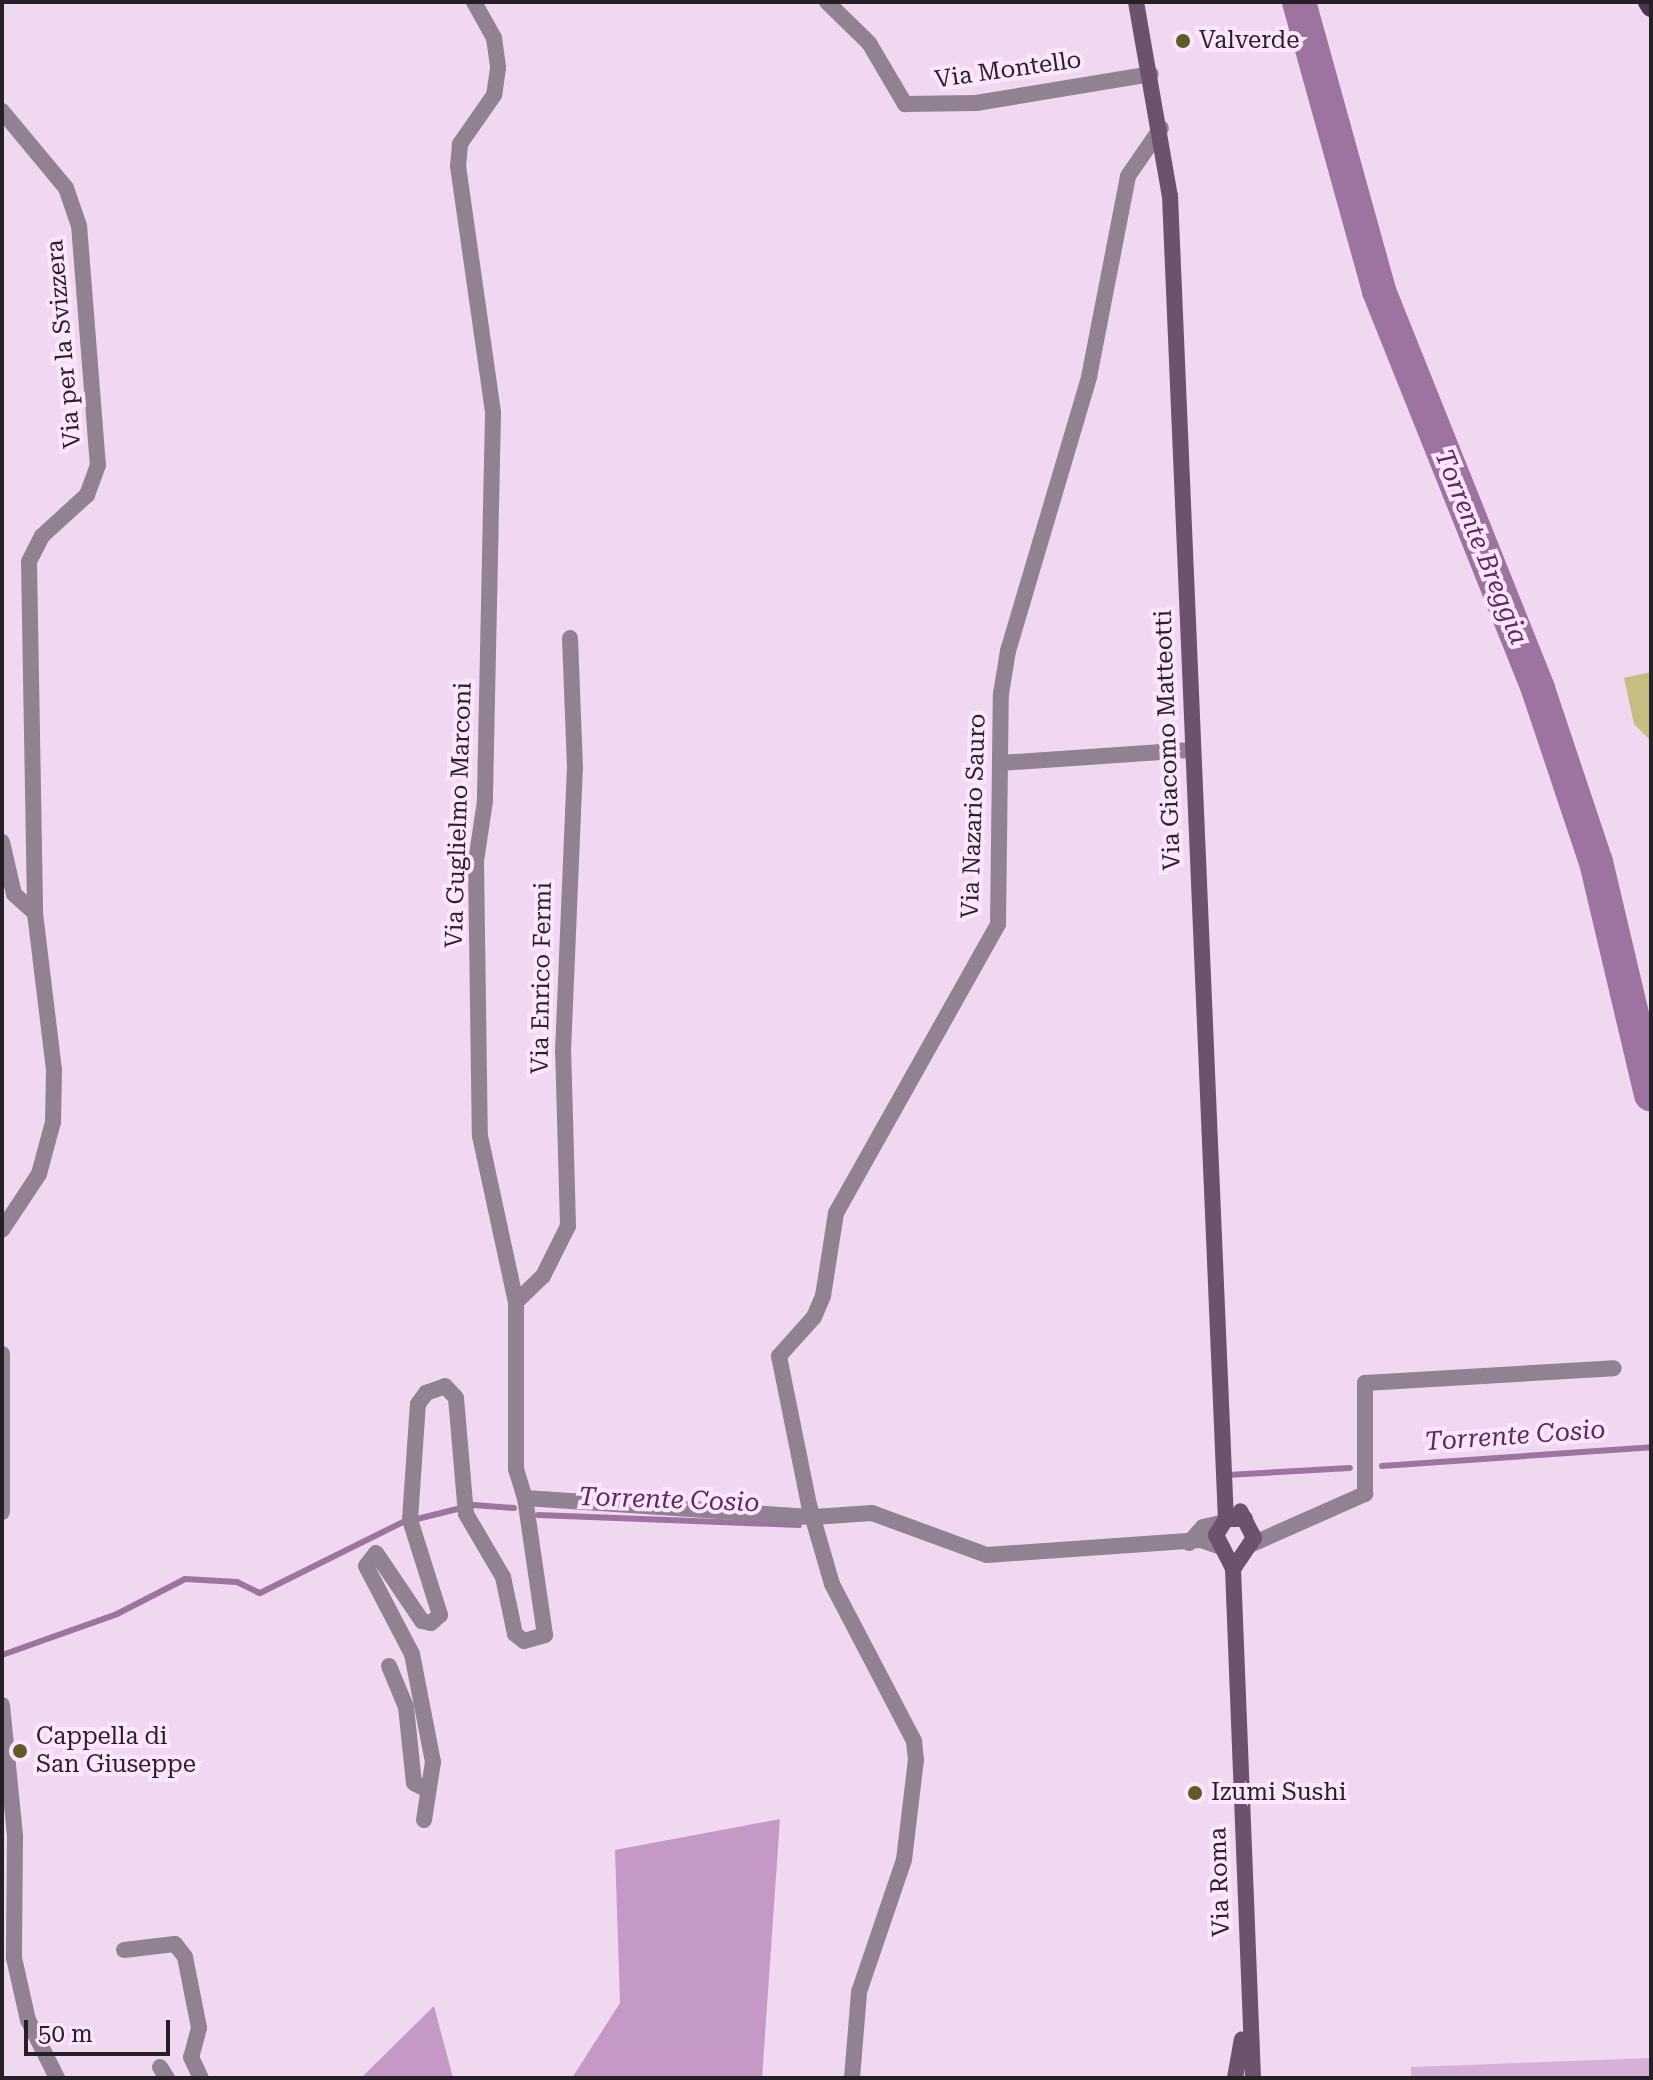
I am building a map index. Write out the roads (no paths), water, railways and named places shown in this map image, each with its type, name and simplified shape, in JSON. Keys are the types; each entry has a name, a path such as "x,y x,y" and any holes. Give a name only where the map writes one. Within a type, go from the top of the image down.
{"street":[{"name":"Via Guglielmo Marconi","path":"426,1789 433,1762 412,1654 366,1566 376,1553 422,1621 431,1623 440,1615 409,1509 418,1404 445,1386 456,1398 464,1508 503,1577 515,1634 524,1641 545,1635 525,1498 516,1469 516,1302 480,1136 476,861 485,801 493,413 458,166 460,144 494,95 498,68 494,38 474,2"},
{"name":"Via Montello","path":"827,2 869,43 905,104 976,103 1151,74"},
{"name":"Via Giacomo Matteotti","path":"1136,2 1161,128 1170,196 1191,750 1226,1479"},
{"name":"Via per la Svizzera","path":"2,111 66,188 79,225 98,465 87,495 42,536 29,562 35,913 54,1070 53,1122 39,1174 2,1230"},
{"name":"Via Nazario Sauro","path":"814,1517 781,1347 814,1317 823,1296 836,1213 905,1082 998,924 1000,763 1008,651 1089,377 1128,176 1161,128"},
{"name":"Via Enrico Fermi","path":"516,1302 543,1276 568,1226 563,1052 575,768 570,638"},
{"path":"1000,763 1191,750"},
{"path":"2,842 14,894 35,913"},
{"path":"2,1354 2,1512"},
{"path":"525,1498 814,1517 880,1514 987,1555 1189,1543 1223,1549 1248,1548 1365,1494 1365,1383 1614,1368"},
{"path":"1226,1479 1254,1532 1248,1548 1233,1569"},
{"path":"1223,1549 1226,1479"},
{"path":"814,1517 841,1607 899,1712 916,1760 904,1860 859,1992 852,2078"},
{"path":"1189,1543 1203,1527 1245,1519"},
{"name":"Via Roma","path":"1223,1549 1233,1569 1253,2078"},
{"path":"389,1666 406,1707 414,1783 426,1789 424,1820"},
{"path":"2,1705 15,1836 16,1972 28,2020 57,2078"},
{"path":"124,1950 175,1944 185,1957 199,2028 191,2057 201,2078"},
{"name":"Via Roma","path":"1235,2078 1248,2002"}],"waterway":[{"name":"Torrente Breggia","path":"1299,2 1379,291 1538,689 1596,862 1651,1095"},
{"name":"Torrente Cosio","path":"1382,1466 1651,1447"},
{"name":"Torrente Cosio","path":"1228,1475 1350,1468"},
{"name":"Torrente Cosio","path":"417,1519 473,1505 514,1508"},
{"name":"Torrente Cosio","path":"538,1515 799,1525"},
{"name":"Torrente Cosio","path":"2,1655 117,1614 185,1579 237,1582 260,1593 403,1522"}],"place":[{"name":"Valverde","path":"1183,41"},
{"name":"Cappella di San Giuseppe","path":"20,1751"},
{"name":"Izumi Sushi","path":"1195,1793"}]}
